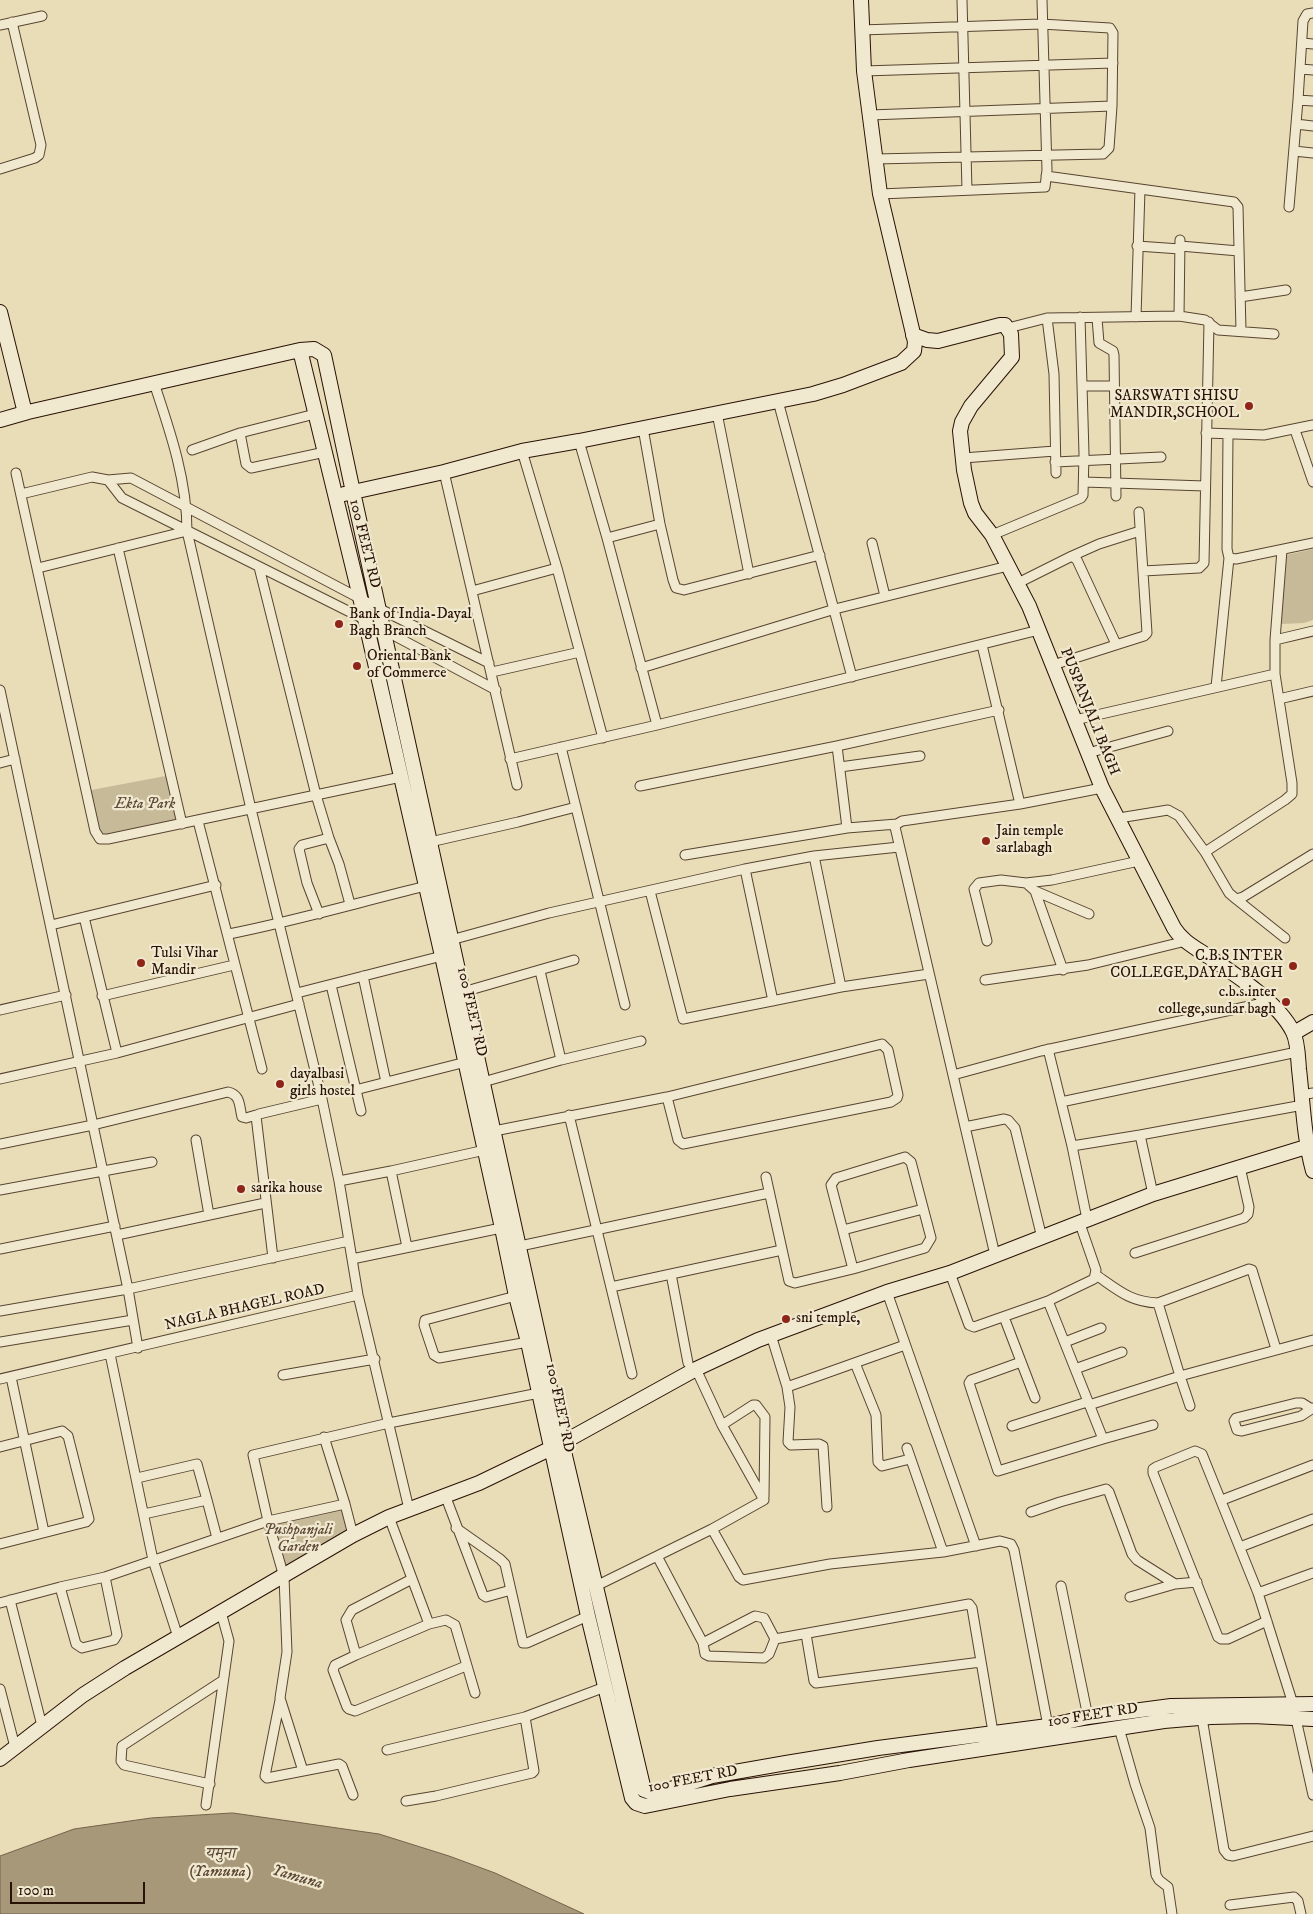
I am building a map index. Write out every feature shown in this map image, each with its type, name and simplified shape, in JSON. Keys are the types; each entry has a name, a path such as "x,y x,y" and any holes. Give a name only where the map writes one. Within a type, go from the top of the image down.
{"main road":[{"path":"336,496 444,472 522,451 813,394 895,366 907,359 916,347 880,194 864,71 861,0"},
{"path":"0,312 25,413"},
{"path":"913,335 938,341 1000,325 1005,325 1008,328"},
{"name":"PUSPANJALI BAGH","path":"1008,328 1012,339 1012,357 964,415 960,431 965,481 972,508 992,535 1018,583 1039,630 1102,788 1174,928 1186,941 1268,1002 1294,1033 1306,1098 1310,1158"},
{"path":"0,420 300,350 314,349 324,355 494,1131 509,1226 520,1246 556,1445 596,1586 640,1779 642,1787 646,1792 655,1794 712,1776 786,1763 878,1748 1048,1726 1088,1717 1171,1706 1204,1713 1293,1704 1313,1704"},
{"name":"100 FEET RD","path":"300,350 360,597 486,1150 509,1226 516,1296 539,1394 556,1445 588,1616 632,1798 636,1803 645,1806 730,1789 840,1773 909,1760 1204,1713 1313,1719"},
{"path":"1294,1033 1313,1022"},
{"path":"0,1759 83,1695 353,1535 409,1509 479,1483 556,1445 692,1366 887,1292 950,1273 1153,1194 1240,1167 1310,1158"}],"street":[{"path":"962,0 967,190"},
{"path":"880,194 1043,188 1046,186 1044,66 1041,24 1042,0"},
{"path":"1289,207 1303,21 1307,14 1313,13"},
{"path":"0,25 42,16"},
{"path":"0,169 35,158 39,154 41,145 12,22"},
{"path":"861,30 1041,24 1111,29 1113,33 1112,106 1109,148 1103,154 875,159"},
{"path":"1302,43 1313,44"},
{"path":"864,71 1113,63"},
{"path":"1300,69 1313,70"},
{"path":"1298,100 1313,101"},
{"path":"870,115 1112,106"},
{"path":"1296,124 1313,126"},
{"path":"1294,151 1313,153"},
{"path":"1046,176 1234,202 1238,206 1241,331"},
{"path":"1136,317 1140,189"},
{"path":"1137,246 1180,245 1239,251"},
{"path":"1179,316 1180,245"},
{"path":"1240,297 1286,290"},
{"path":"1008,328 1047,318 1179,316 1201,318 1218,330 1274,334"},
{"path":"992,535 1081,498 1083,495 1084,461 1080,317"},
{"path":"1047,318 1054,374 1056,473"},
{"path":"1097,318 1099,343 1114,353 1116,496"},
{"path":"1143,571 1199,568 1203,565 1209,322"},
{"path":"154,383 177,456 187,507 187,531 251,809 322,1099 339,1181 358,1295 375,1359 409,1509"},
{"path":"1082,386 1113,386"},
{"path":"778,401 852,677"},
{"path":"717,413 749,574"},
{"path":"192,450 240,433 315,414"},
{"path":"1206,433 1264,435 1313,425"},
{"path":"643,428 660,524 674,584 680,590 820,556"},
{"path":"1295,430 1313,482"},
{"path":"240,433 246,464 251,468 325,452"},
{"path":"1216,687 1229,558 1227,549 1228,435"},
{"path":"579,441 657,725"},
{"path":"522,451 557,568 603,738"},
{"path":"963,458 1055,451"},
{"path":"1055,462 1161,457"},
{"path":"444,472 517,785"},
{"path":"16,473 97,835 100,839 198,821 401,777"},
{"path":"21,494 92,477 108,480 131,478 491,667 580,652"},
{"path":"108,480 122,498 383,629 496,690"},
{"path":"1084,482 1205,486"},
{"path":"1053,665 1147,634 1139,512"},
{"path":"607,538 660,524"},
{"path":"38,568 187,531"},
{"path":"1018,583 1099,544 1140,531"},
{"path":"872,543 885,596"},
{"path":"1229,558 1236,559 1313,544"},
{"path":"118,548 182,824"},
{"path":"1205,852 1292,794 1292,783 1275,674 1282,550"},
{"path":"1072,556 1077,560 1116,644"},
{"path":"641,668 835,609 1008,566"},
{"path":"260,567 316,795 350,904"},
{"path":"472,591 557,568"},
{"path":"510,759 657,725 1039,630"},
{"path":"1276,640 1313,631"},
{"path":"982,645 1020,804"},
{"path":"1075,720 1275,674"},
{"path":"0,690 2,709 15,759 104,1172 138,1348"},
{"path":"1279,699 1313,691"},
{"path":"640,786 837,746 999,710"},
{"path":"1088,753 1168,730"},
{"path":"837,746 847,828"},
{"path":"561,747 625,1005"},
{"path":"840,767 920,756"},
{"path":"0,763 15,759"},
{"path":"685,855 847,828 896,824 902,821 1020,804 1102,788"},
{"path":"430,842 518,822 576,806"},
{"path":"1119,818 1168,810 1179,816 1205,852 1229,893 1285,938"},
{"path":"198,821 229,934 234,965 262,1069"},
{"path":"896,824 895,829 899,847 995,1255"},
{"path":"318,914 307,883 299,849 302,846 328,838"},
{"path":"452,940 548,913 746,869 814,856 899,847"},
{"path":"1236,898 1243,897 1313,854"},
{"path":"814,856 841,987"},
{"path":"987,941 974,889 979,883 1001,880 1026,883 1052,880 1139,860"},
{"path":"746,869 772,1000"},
{"path":"1026,883 1035,891 1089,914"},
{"path":"51,925 216,885"},
{"path":"229,934 279,924 350,904 426,886"},
{"path":"650,891 683,1019 841,987 929,974"},
{"path":"1035,891 1063,970"},
{"path":"84,917 117,1053"},
{"path":"986,980 1063,970 1186,941"},
{"path":"297,993 442,956"},
{"path":"463,992 574,960"},
{"path":"102,996 234,965"},
{"path":"540,971 561,1060"},
{"path":"363,976 386,1082"},
{"path":"331,985 361,1111"},
{"path":"0,1010 66,995"},
{"path":"953,1075 1048,1049 1268,1002"},
{"path":"0,1080 117,1053 299,1004"},
{"path":"483,1082 561,1060 641,1041"},
{"path":"494,1131 667,1097 882,1044 888,1050 898,1095 891,1102 683,1144 678,1140 667,1097"},
{"path":"950,1273 969,1325 974,1327 979,1327 1048,1300 1094,1279 1096,1276 1083,1220 1072,1146 1048,1049"},
{"path":"1061,1102 1297,1052"},
{"path":"355,1090 466,1062"},
{"path":"0,1144 93,1125 228,1092 236,1095 242,1116 246,1118 322,1099"},
{"path":"1072,1146 1140,1135 1306,1098"},
{"path":"256,1115 273,1258"},
{"path":"569,1115 632,1374"},
{"path":"965,1127 1004,1119 1008,1120 1015,1128 1042,1238"},
{"path":"1140,1135 1153,1194"},
{"path":"196,1140 209,1215"},
{"path":"339,1181 486,1150"},
{"path":"766,1177 768,1193 791,1283 852,1269 925,1248 931,1238 911,1162 905,1157 836,1178 832,1181 852,1269"},
{"path":"0,1190 152,1162"},
{"path":"1136,1253 1244,1218 1248,1214 1249,1207 1240,1167"},
{"path":"391,1171 407,1248"},
{"path":"520,1246 768,1193"},
{"path":"0,1249 209,1215 265,1202"},
{"path":"843,1230 923,1209"},
{"path":"352,1259 509,1226"},
{"path":"0,1311 128,1289 349,1242"},
{"path":"611,1288 782,1250"},
{"path":"1096,1276 1125,1296 1135,1300 1158,1302 1249,1269 1252,1270 1276,1349"},
{"path":"671,1274 692,1366 764,1500"},
{"path":"887,1292 976,1546"},
{"name":"NAGLA BHAGEL ROAD","path":"0,1379 358,1295"},
{"path":"516,1296 425,1320 424,1325 434,1355 439,1358 528,1342"},
{"path":"1048,1300 1103,1439"},
{"path":"1158,1302 1190,1406"},
{"path":"1004,1317 1035,1398"},
{"path":"0,1342 133,1320"},
{"path":"1065,1342 1101,1328"},
{"path":"771,1335 787,1387 790,1407 788,1442 791,1445 819,1444 823,1446 827,1507"},
{"path":"1012,1426 1180,1376 1313,1340"},
{"path":"787,1387 905,1345"},
{"path":"1075,1369 1122,1352"},
{"path":"110,1354 153,1560 178,1637"},
{"path":"283,1375 375,1359"},
{"path":"1021,1362 971,1380 969,1383 998,1471 1153,1425"},
{"path":"855,1363 876,1415 878,1462 882,1466 910,1459"},
{"path":"10,1377 44,1532"},
{"path":"353,1794 341,1765 267,1778 265,1776 287,1652 284,1577 253,1455 389,1423 539,1394"},
{"path":"1296,1403 1302,1403 1312,1408 1301,1416 1242,1431 1237,1430 1234,1421 1236,1418 1296,1403"},
{"path":"722,1425 752,1405 756,1405 765,1417 764,1500"},
{"path":"0,1447 62,1432 65,1433 68,1436 89,1518 86,1522 0,1544"},
{"path":"324,1437 353,1535"},
{"path":"907,1448 943,1552"},
{"path":"1267,1622 1228,1639 1220,1639 1154,1469 1198,1451 1202,1454 1258,1593 1293,1704"},
{"path":"137,1478 197,1464 217,1538"},
{"path":"1222,1500 1313,1465"},
{"path":"1031,1512 1106,1489 1109,1492 1132,1554 1137,1560 1175,1584"},
{"path":"445,1496 484,1596 511,1590"},
{"path":"144,1514 208,1500"},
{"path":"596,1586 712,1529 764,1500"},
{"path":"0,1603 60,1586 106,1577 268,1520 345,1504"},
{"path":"389,1518 429,1624"},
{"path":"1240,1547 1313,1519"},
{"path":"456,1528 505,1564 523,1643 527,1643 588,1616"},
{"path":"712,1529 739,1577 743,1580 830,1564 943,1552 1005,1541 1011,1544 1014,1550 1048,1726"},
{"path":"657,1556 703,1643 705,1654 709,1656 764,1658 769,1654 775,1639 764,1618 756,1616 703,1643"},
{"path":"1258,1593 1313,1573"},
{"path":"60,1586 76,1644 82,1648 114,1640 117,1635 106,1577"},
{"path":"356,1655 346,1620 352,1610 412,1580"},
{"path":"1130,1597 1175,1584 1197,1582"},
{"path":"1061,1586 1088,1717"},
{"path":"10,1600 42,1726"},
{"path":"775,1639 969,1604 972,1608 994,1732"},
{"path":"206,1805 228,1641 221,1612"},
{"path":"466,1666 355,1711 347,1707 333,1670 335,1665 356,1655 429,1624 446,1620 454,1625 475,1693"},
{"path":"806,1634 814,1681 816,1683 981,1662"},
{"path":"210,1784 124,1765 121,1761 122,1746 222,1682"},
{"path":"387,1750 525,1717 605,1687"},
{"path":"0,1689 15,1747"},
{"path":"280,1698 304,1771"},
{"path":"1204,1713 1224,1850 1228,1855 1233,1856 1313,1836"},
{"path":"406,1801 436,1796 532,1773 534,1771 525,1717"},
{"path":"1296,1719 1313,1795"},
{"path":"1119,1728 1150,1828 1156,1875 1168,1888 1172,1914"},
{"path":"1230,1905 1294,1897 1298,1900 1301,1914"}],"green space":[{"path":"1313,549 1313,620 1304,623 1281,624 1286,555"},
{"name":"Ekta Park","path":"171,775 182,824 100,839 86,791"},
{"name":"Pushpanjali Garden","path":"345,1504 353,1535 284,1577 268,1521"}],"water":[{"name":"यमुना (Yamuna)","path":"233,1813 379,1834 495,1873 584,1914 0,1914 0,1856 74,1829 151,1818"}],"place":[{"name":"SARSWATI SHISU MANDIR,SCHOOL","path":"1249,406"},
{"name":"Bank of India-Dayal Bagh Branch","path":"339,624"},
{"name":"Oriental Bank of Commerce","path":"357,666"},
{"name":"Jain temple sarlabagh","path":"986,841"},
{"name":"Tulsi Vihar Mandir","path":"141,963"},
{"name":"C.B.S INTER COLLEGE,DAYAL BAGH","path":"1293,966"},
{"name":"c.b.s.inter college,sundar bagh","path":"1286,1002"},
{"name":"dayalbasi girls hostel","path":"280,1084"},
{"name":"sarika house","path":"241,1189"},
{"name":"sni temple,","path":"786,1319"}],"water label":[{"name":"Yamuna","path":"297,1878"}]}
